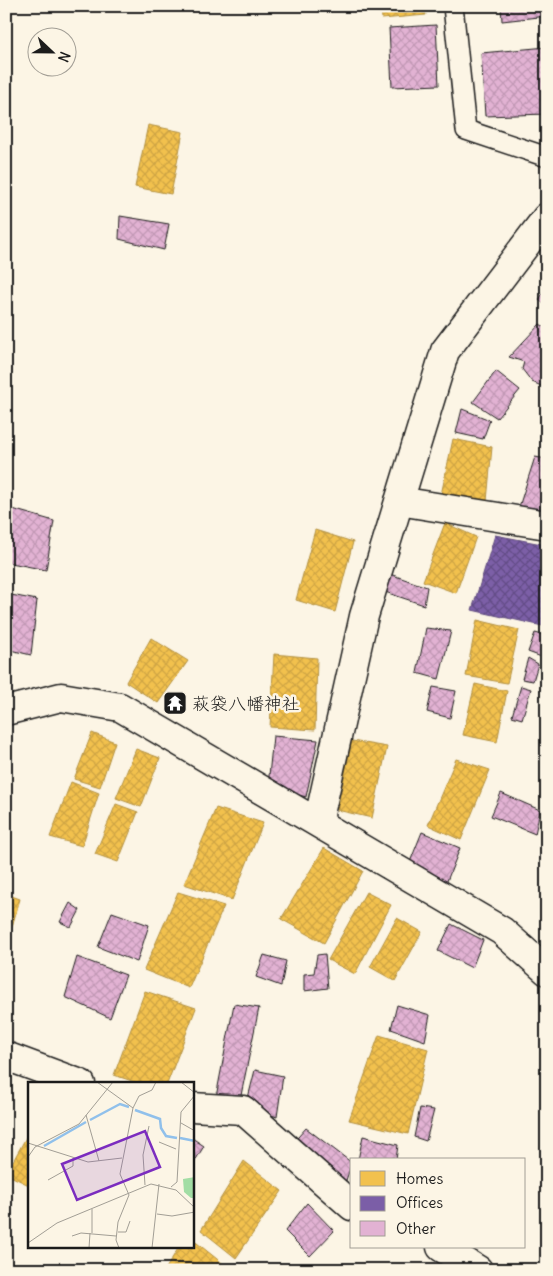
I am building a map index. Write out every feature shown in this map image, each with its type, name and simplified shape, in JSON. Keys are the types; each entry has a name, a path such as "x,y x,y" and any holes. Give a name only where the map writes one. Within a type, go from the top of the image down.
{"street":[{"path":"318,823 364,616 444,350 547,217"},
{"path":"399,501 547,525"},
{"path":"6,711 60,697 120,707 502,931 547,971"},
{"path":"6,1056 76,1082"},
{"path":"194,1107 243,1110 350,1204"},
{"path":"444,1248 478,1270"}],"lane":[{"path":"453,6 466,130 547,157"}],"building: Homes":[{"path":"381,6 424,6 426,15 382,19"},
{"path":"148,125 183,132 171,194 135,187"},
{"path":"453,439 492,447 487,501 441,495"},
{"path":"445,523 476,537 456,593 423,581"},
{"path":"315,530 353,542 335,612 296,600"},
{"path":"477,620 519,630 507,683 466,676"},
{"path":"151,638 188,661 158,703 126,682"},
{"path":"274,654 317,658 315,730 270,727"},
{"path":"475,684 507,691 497,742 463,735"},
{"path":"92,733 115,742 100,787 74,779"},
{"path":"352,741 387,747 372,818 337,810"},
{"path":"136,749 160,758 141,807 116,798"},
{"path":"456,759 490,770 461,840 428,825"},
{"path":"71,782 99,793 82,846 50,837"},
{"path":"116,804 138,812 118,862 95,854"},
{"path":"216,808 263,823 232,900 184,884"},
{"path":"324,848 363,871 324,943 281,919"},
{"path":"178,892 224,906 189,988 144,970"},
{"path":"366,892 391,905 355,974 328,960"},
{"path":"6,894 20,899 6,947"},
{"path":"397,918 422,932 395,981 370,967"},
{"path":"145,991 196,1008 168,1082 135,1082 114,1075"},
{"path":"379,1035 428,1049 408,1134 349,1120"},
{"path":"28,1134 28,1185 6,1174"},
{"path":"244,1161 282,1191 236,1258 201,1230"},
{"path":"194,1241 227,1267 225,1270 165,1270 178,1248 194,1248"}],"building: Offices":[{"path":"495,535 547,545 547,627 472,610"}],"building: Other":[{"path":"501,6 547,6 547,16 502,21"},
{"path":"436,25 439,85 392,87 389,28"},
{"path":"547,47 547,114 485,116 481,53"},
{"path":"120,216 169,224 164,250 119,239"},
{"path":"547,286 547,306 539,300"},
{"path":"540,324 547,329 547,383 544,387 532,382 522,369 524,362 509,357"},
{"path":"496,371 520,390 497,418 473,402"},
{"path":"462,409 490,420 483,439 456,433"},
{"path":"535,457 547,459 540,513 518,510"},
{"path":"9,508 54,521 46,570 6,562"},
{"path":"387,573 427,587 424,605 382,591"},
{"path":"6,594 37,600 31,655 6,649"},
{"path":"426,628 451,631 439,679 417,673"},
{"path":"535,633 547,636 547,659 528,652"},
{"path":"528,658 538,664 533,681 522,679"},
{"path":"521,686 531,689 522,719 512,716"},
{"path":"433,687 456,691 450,718 427,712"},
{"path":"273,736 318,740 306,797 268,786"},
{"path":"501,793 540,810 535,834 491,816"},
{"path":"422,832 460,848 445,886 408,867"},
{"path":"70,903 80,910 71,927 60,922"},
{"path":"112,912 149,925 137,962 98,947"},
{"path":"451,924 483,940 472,968 438,951"},
{"path":"325,954 328,988 304,991 304,974 314,973 317,955"},
{"path":"264,955 286,961 281,986 256,977"},
{"path":"77,957 126,975 110,1018 65,997"},
{"path":"234,1004 259,1008 239,1105 216,1097"},
{"path":"397,1005 430,1015 425,1041 391,1029"},
{"path":"255,1070 283,1076 277,1117 246,1106"},
{"path":"420,1108 434,1110 426,1141 414,1137"},
{"path":"306,1128 350,1161 350,1169 343,1189 291,1145"},
{"path":"363,1136 398,1145 396,1158 358,1158"},
{"path":"194,1139 204,1146 194,1163"},
{"path":"307,1203 334,1231 310,1256 285,1231"}],"place":[{"name":"萩袋八幡神社","path":"175,703"}]}
